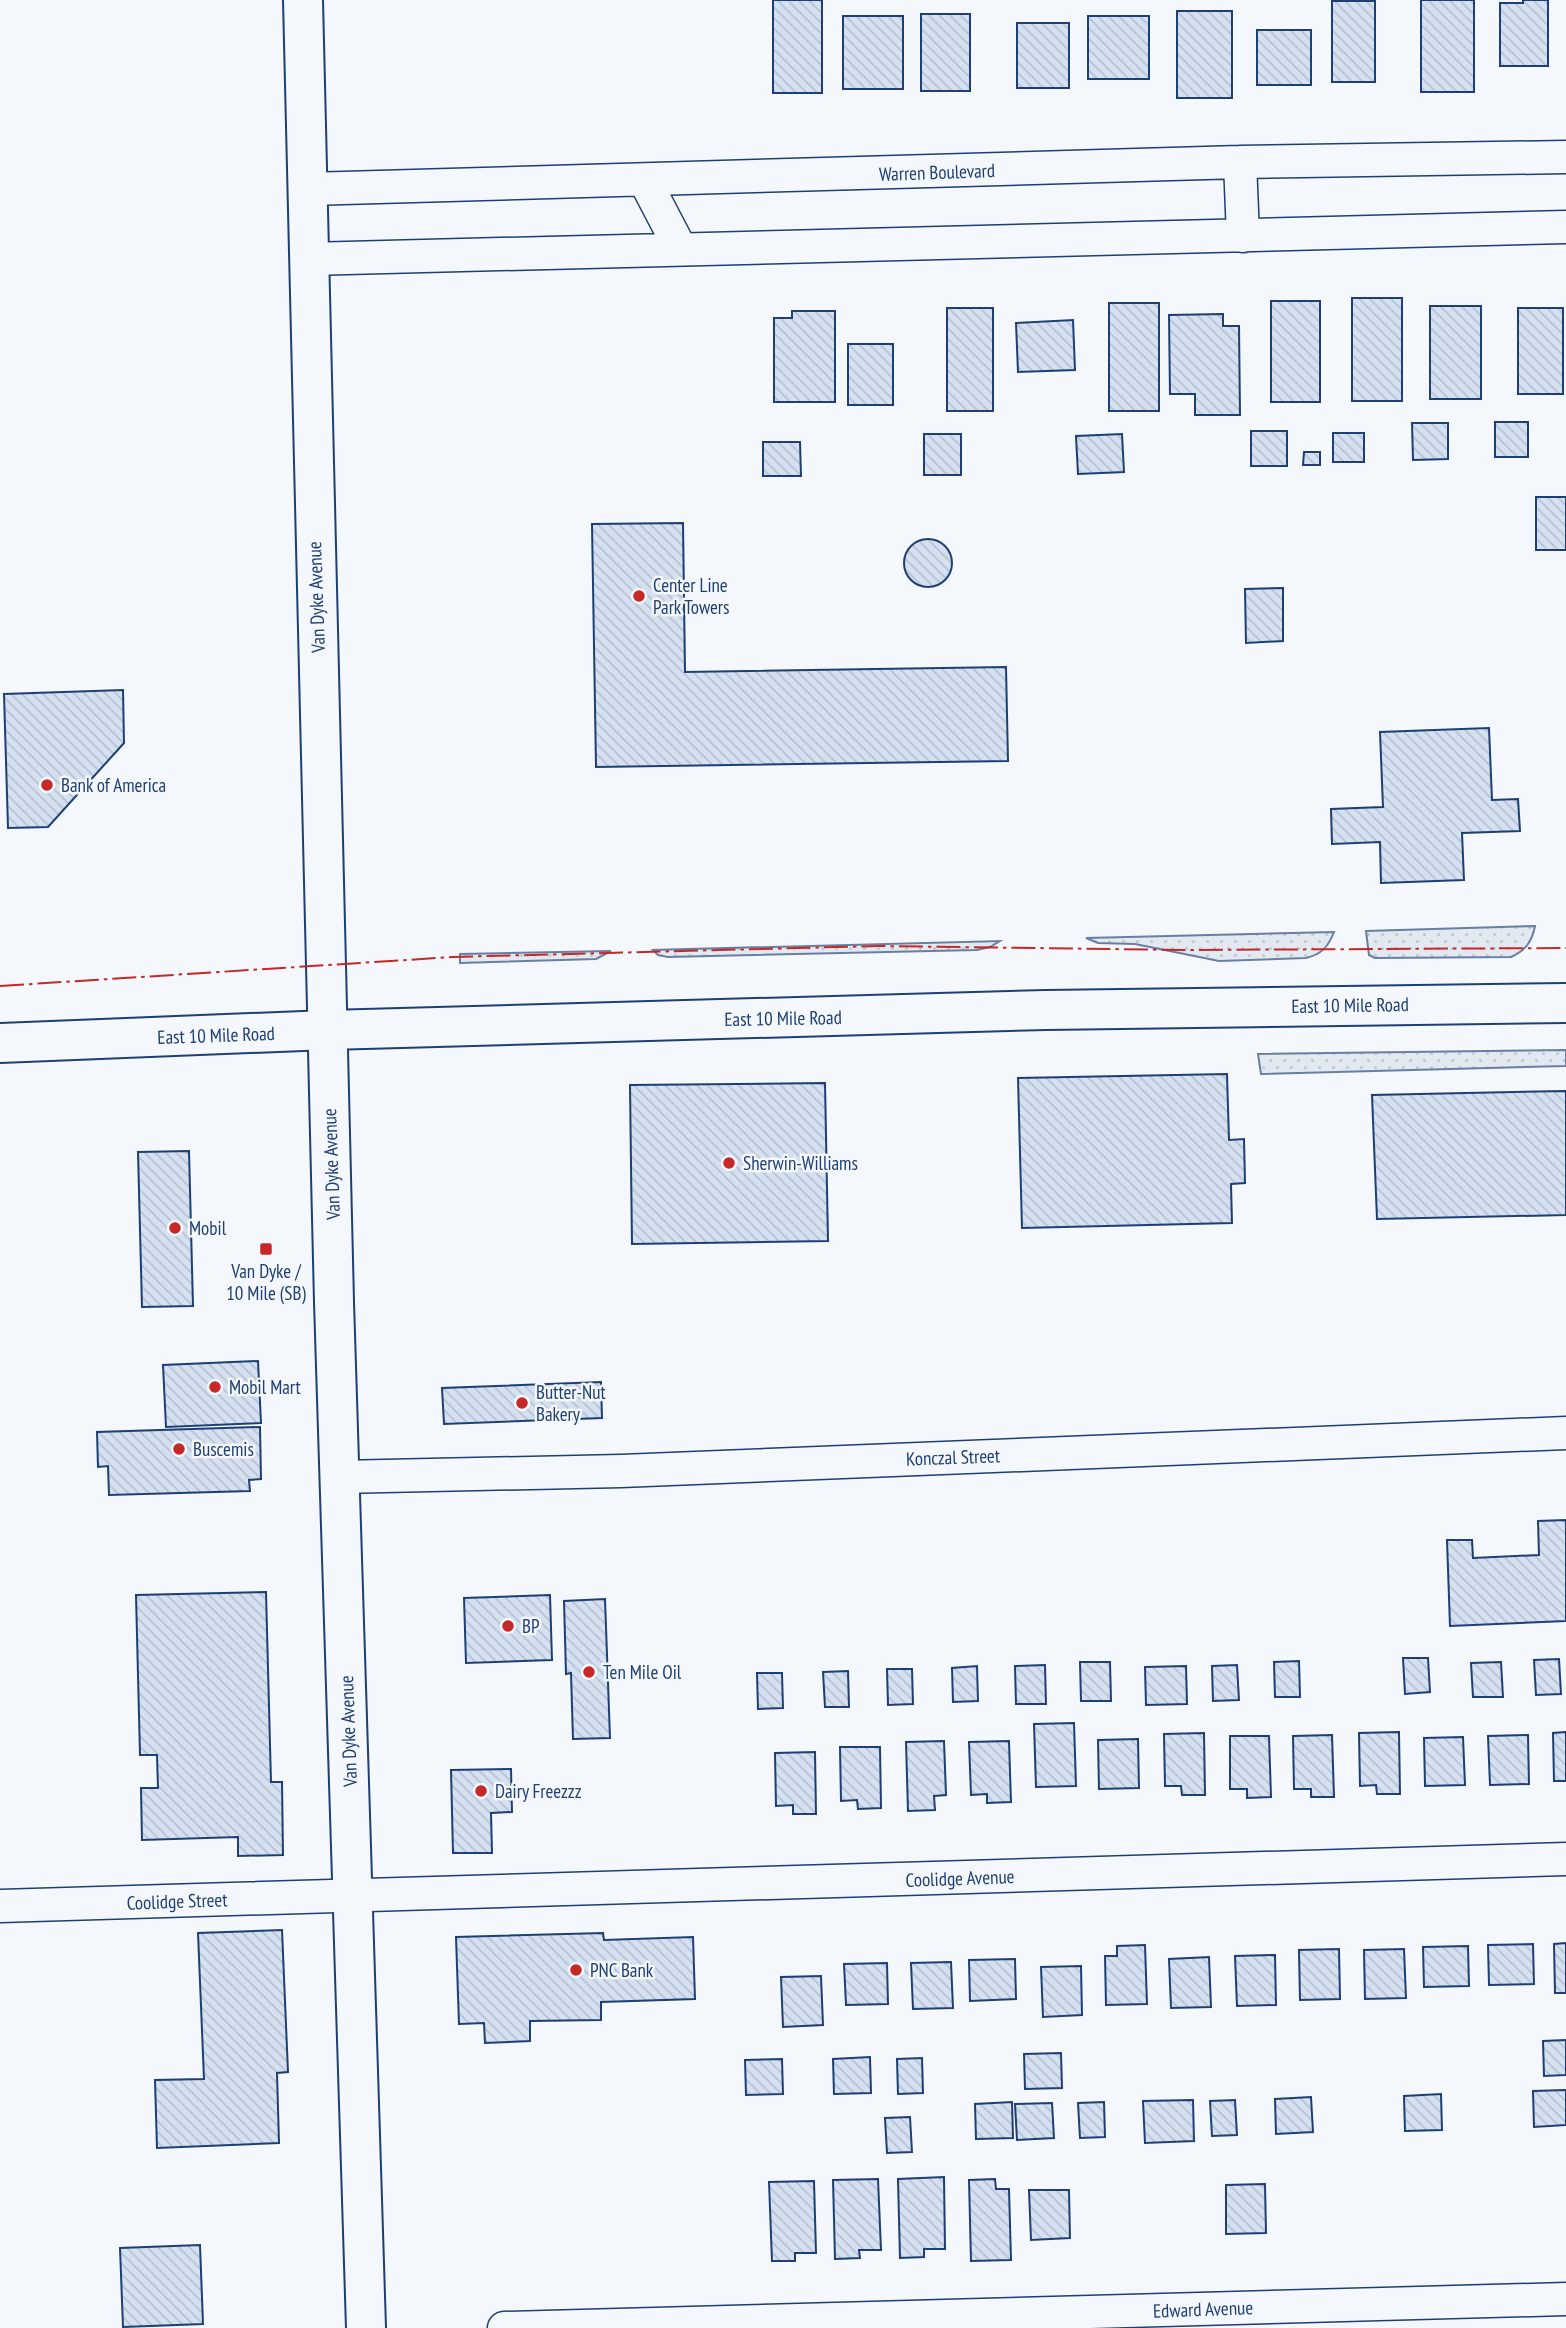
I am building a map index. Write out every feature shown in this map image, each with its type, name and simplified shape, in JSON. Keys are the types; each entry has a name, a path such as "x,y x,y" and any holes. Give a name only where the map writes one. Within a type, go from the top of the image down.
{"main road":[{"name":"Van Dyke Avenue","path":"303,0 339,1477 366,2328"},
{"name":"East 10 Mile Road","path":"0,1043 328,1030 1059,1010 1566,1003"}],"street":[{"name":"Warren Boulevard","path":"308,189 1240,162 1566,157"},
{"path":"1240,162 1243,236"},
{"path":"645,181 680,248"},
{"path":"308,259 1566,227"},
{"name":"Konczal Street","path":"339,1477 621,1471 1566,1433"},
{"name":"Coolidge Avenue","path":"354,1896 1566,1859"},
{"name":"Coolidge Street","path":"0,1906 354,1896"},
{"name":"Edward Avenue","path":"504,2328 1566,2299"}],"shaded area":[{"path":"1535,926 1527,945 1511,957 1375,958 1369,955 1366,931"},
{"path":"1334,932 1324,949 1306,958 1219,961 1135,944 1098,943 1086,938"},
{"path":"1000,941 977,950 668,957 658,955 653,950"},
{"path":"611,951 596,959 460,963 460,954"},
{"path":"1566,1050 1566,1066 1261,1074 1258,1054"}],"building":[{"path":"773,0 822,0 822,93 773,93"},
{"path":"1421,0 1474,0 1474,92 1421,92"},
{"path":"1523,0 1548,0 1548,66 1500,66 1500,3 1523,3"},
{"path":"1332,1 1375,1 1375,82 1332,82"},
{"path":"1177,11 1232,11 1232,98 1177,98"},
{"path":"921,14 970,14 970,91 921,91"},
{"path":"843,16 903,16 903,89 843,89"},
{"path":"1088,16 1149,16 1149,79 1088,79"},
{"path":"1017,23 1069,23 1069,88 1017,88"},
{"path":"1257,30 1311,30 1311,85 1257,85"},
{"path":"1352,298 1402,298 1402,401 1352,401"},
{"path":"1271,301 1320,301 1320,402 1271,402"},
{"path":"1109,303 1159,303 1159,411 1109,411"},
{"path":"1430,306 1481,306 1481,399 1430,399"},
{"path":"947,308 993,308 993,411 947,411"},
{"path":"1518,308 1563,308 1563,394 1518,394"},
{"path":"792,311 835,311 835,402 774,402 774,318 792,318"},
{"path":"1223,314 1223,326 1239,326 1240,415 1195,415 1195,394 1170,394 1169,315"},
{"path":"1073,320 1075,370 1018,372 1016,323"},
{"path":"848,344 893,344 893,405 848,405"},
{"path":"1495,422 1528,422 1528,457 1495,457"},
{"path":"1412,423 1448,423 1448,459 1413,460"},
{"path":"1251,431 1287,431 1287,466 1251,466"},
{"path":"1333,433 1364,433 1364,462 1333,462"},
{"path":"924,434 961,434 961,475 924,475"},
{"path":"1122,434 1124,472 1078,474 1076,436"},
{"path":"763,442 800,442 801,476 763,476"},
{"path":"1304,452 1320,452 1320,465 1303,465"},
{"path":"1536,497 1566,497 1566,550 1536,550"},
{"name":"Center Line Park Towers","path":"683,523 685,672 1006,667 1008,761 596,767 592,524"},
{"path":"928,539 945,546 952,563 945,580 928,587 911,580 904,563 911,546"},
{"path":"1283,588 1283,641 1246,643 1245,589"},
{"name":"Bank of America","path":"123,690 124,743 48,827 8,828 4,694"},
{"path":"1489,728 1492,800 1518,799 1520,831 1462,833 1464,880 1381,883 1380,842 1332,844 1331,809 1383,807 1380,732"},
{"path":"1227,1074 1229,1140 1244,1139 1245,1183 1231,1184 1232,1223 1022,1228 1018,1078"},
{"name":"Sherwin-Williams","path":"825,1083 828,1241 632,1244 630,1085"},
{"path":"1566,1091 1566,1215 1377,1219 1372,1095"},
{"path":"189,1151 193,1306 142,1307 138,1152"},
{"path":"258,1361 261,1423 166,1427 163,1365"},
{"name":"Butter-Nut Bakery","path":"601,1382 602,1418 444,1424 442,1388"},
{"name":"Buscemis","path":"260,1427 261,1479 249,1480 250,1491 109,1495 108,1466 98,1467 97,1432"},
{"path":"1566,1520 1566,1621 1450,1626 1447,1540 1472,1540 1473,1558 1539,1555 1538,1521"},
{"path":"266,1592 271,1782 282,1782 283,1855 238,1856 238,1837 142,1840 141,1788 158,1788 157,1755 140,1755 136,1595"},
{"path":"550,1595 552,1660 466,1663 464,1598"},
{"path":"605,1599 610,1738 573,1739 571,1673 566,1674 564,1601"},
{"path":"1403,1658 1428,1658 1430,1692 1405,1694"},
{"path":"1559,1659 1561,1694 1536,1695 1534,1660"},
{"path":"1299,1661 1300,1697 1275,1697 1274,1662"},
{"path":"1080,1662 1110,1662 1111,1701 1081,1701"},
{"path":"1501,1662 1503,1697 1473,1697 1471,1663"},
{"path":"1045,1665 1046,1704 1016,1704 1015,1666"},
{"path":"1237,1665 1239,1700 1213,1701 1212,1666"},
{"path":"977,1666 978,1701 953,1702 952,1668"},
{"path":"1186,1666 1187,1704 1146,1705 1145,1667"},
{"path":"887,1669 912,1669 913,1704 888,1705"},
{"path":"848,1671 849,1707 825,1707 823,1672"},
{"path":"757,1673 782,1673 783,1708 758,1709"},
{"path":"1074,1723 1076,1786 1036,1787 1034,1724"},
{"path":"1399,1732 1400,1794 1377,1794 1376,1785 1360,1786 1359,1733"},
{"path":"1566,1732 1566,1781 1554,1781 1553,1733"},
{"path":"1204,1733 1205,1795 1182,1795 1181,1786 1165,1786 1164,1734"},
{"path":"1332,1735 1334,1797 1311,1797 1311,1789 1294,1789 1293,1736"},
{"path":"1528,1735 1529,1784 1490,1785 1488,1736"},
{"path":"1230,1736 1269,1736 1271,1797 1247,1798 1247,1789 1230,1789"},
{"path":"1463,1737 1465,1785 1425,1786 1424,1738"},
{"path":"1138,1739 1139,1788 1099,1789 1098,1740"},
{"path":"944,1741 946,1795 934,1796 935,1810 908,1811 906,1742"},
{"path":"1009,1741 1011,1802 987,1803 987,1794 971,1795 969,1742"},
{"path":"840,1747 880,1747 881,1808 858,1809 857,1800 841,1801"},
{"path":"815,1752 816,1814 793,1814 793,1805 776,1806 775,1753"},
{"name":"Dairy Freezzz","path":"511,1769 512,1812 491,1813 492,1853 453,1853 451,1770"},
{"path":"282,1930 288,2072 277,2073 279,2143 157,2148 155,2080 204,2079 198,1933"},
{"name":"PNC Bank","path":"603,1933 604,1940 693,1937 695,1999 601,2002 601,2020 530,2021 530,2041 485,2043 484,2023 459,2024 456,1937"},
{"path":"1566,1943 1566,1993 1555,1993 1554,1944"},
{"path":"1533,1944 1534,1984 1489,1985 1488,1945"},
{"path":"1145,1945 1147,2004 1106,2005 1105,1956 1117,1956 1117,1946"},
{"path":"1468,1946 1469,1986 1424,1987 1423,1947"},
{"path":"1339,1949 1340,1999 1300,2000 1299,1950"},
{"path":"1404,1949 1406,1998 1365,1999 1364,1950"},
{"path":"1275,1955 1276,2005 1237,2006 1235,1956"},
{"path":"1209,1957 1211,2007 1171,2008 1169,1959"},
{"path":"1015,1959 1016,1999 970,2001 969,1960"},
{"path":"951,1962 953,2008 913,2009 911,1963"},
{"path":"887,1963 888,2004 846,2005 844,1964"},
{"path":"1081,1966 1082,2015 1043,2017 1041,1967"},
{"path":"821,1976 823,2025 783,2027 781,1977"},
{"path":"1566,2040 1566,2075 1544,2076 1543,2041"},
{"path":"1061,2053 1062,2088 1025,2089 1024,2054"},
{"path":"870,2057 871,2093 834,2094 833,2059"},
{"path":"922,2058 923,2093 898,2094 897,2059"},
{"path":"782,2059 783,2094 746,2095 745,2060"},
{"path":"1566,2090 1566,2125 1534,2127 1533,2091"},
{"path":"1441,2094 1442,2130 1405,2131 1404,2096"},
{"path":"1311,2097 1313,2132 1276,2134 1275,2099"},
{"path":"1193,2100 1194,2141 1145,2143 1143,2101"},
{"path":"1235,2100 1237,2135 1212,2136 1210,2101"},
{"path":"1012,2102 1013,2138 976,2139 975,2104"},
{"path":"1104,2102 1105,2137 1080,2138 1078,2103"},
{"path":"1052,2103 1054,2138 1017,2140 1015,2104"},
{"path":"910,2117 912,2152 887,2153 885,2118"},
{"path":"944,2177 945,2249 924,2249 924,2257 900,2258 898,2179"},
{"path":"878,2179 881,2250 859,2250 860,2258 835,2259 833,2180"},
{"path":"995,2179 996,2189 1009,2189 1011,2260 971,2261 969,2180"},
{"path":"814,2181 816,2253 795,2253 795,2261 772,2261 769,2182"},
{"path":"1265,2184 1266,2233 1226,2234 1226,2185"},
{"path":"1029,2190 1069,2190 1070,2238 1031,2240"},
{"path":"200,2245 203,2324 123,2327 120,2248"}],"power":[{"path":"0,986 453,957 878,946 1185,950 1566,948"}],"place":[{"name":"Center Line Park Towers","path":"639,596"},
{"name":"Bank of America","path":"47,785"},
{"name":"Sherwin-Williams","path":"729,1163"},
{"name":"Mobil","path":"175,1228"},
{"name":"Van Dyke / 10 Mile (SB)","path":"266,1249"},
{"name":"Mobil Mart","path":"215,1387"},
{"name":"Butter-Nut Bakery","path":"522,1403"},
{"name":"Buscemis","path":"179,1449"},
{"name":"BP","path":"508,1626"},
{"name":"Ten Mile Oil","path":"589,1672"},
{"name":"Dairy Freezzz","path":"481,1791"},
{"name":"PNC Bank","path":"576,1970"}]}
